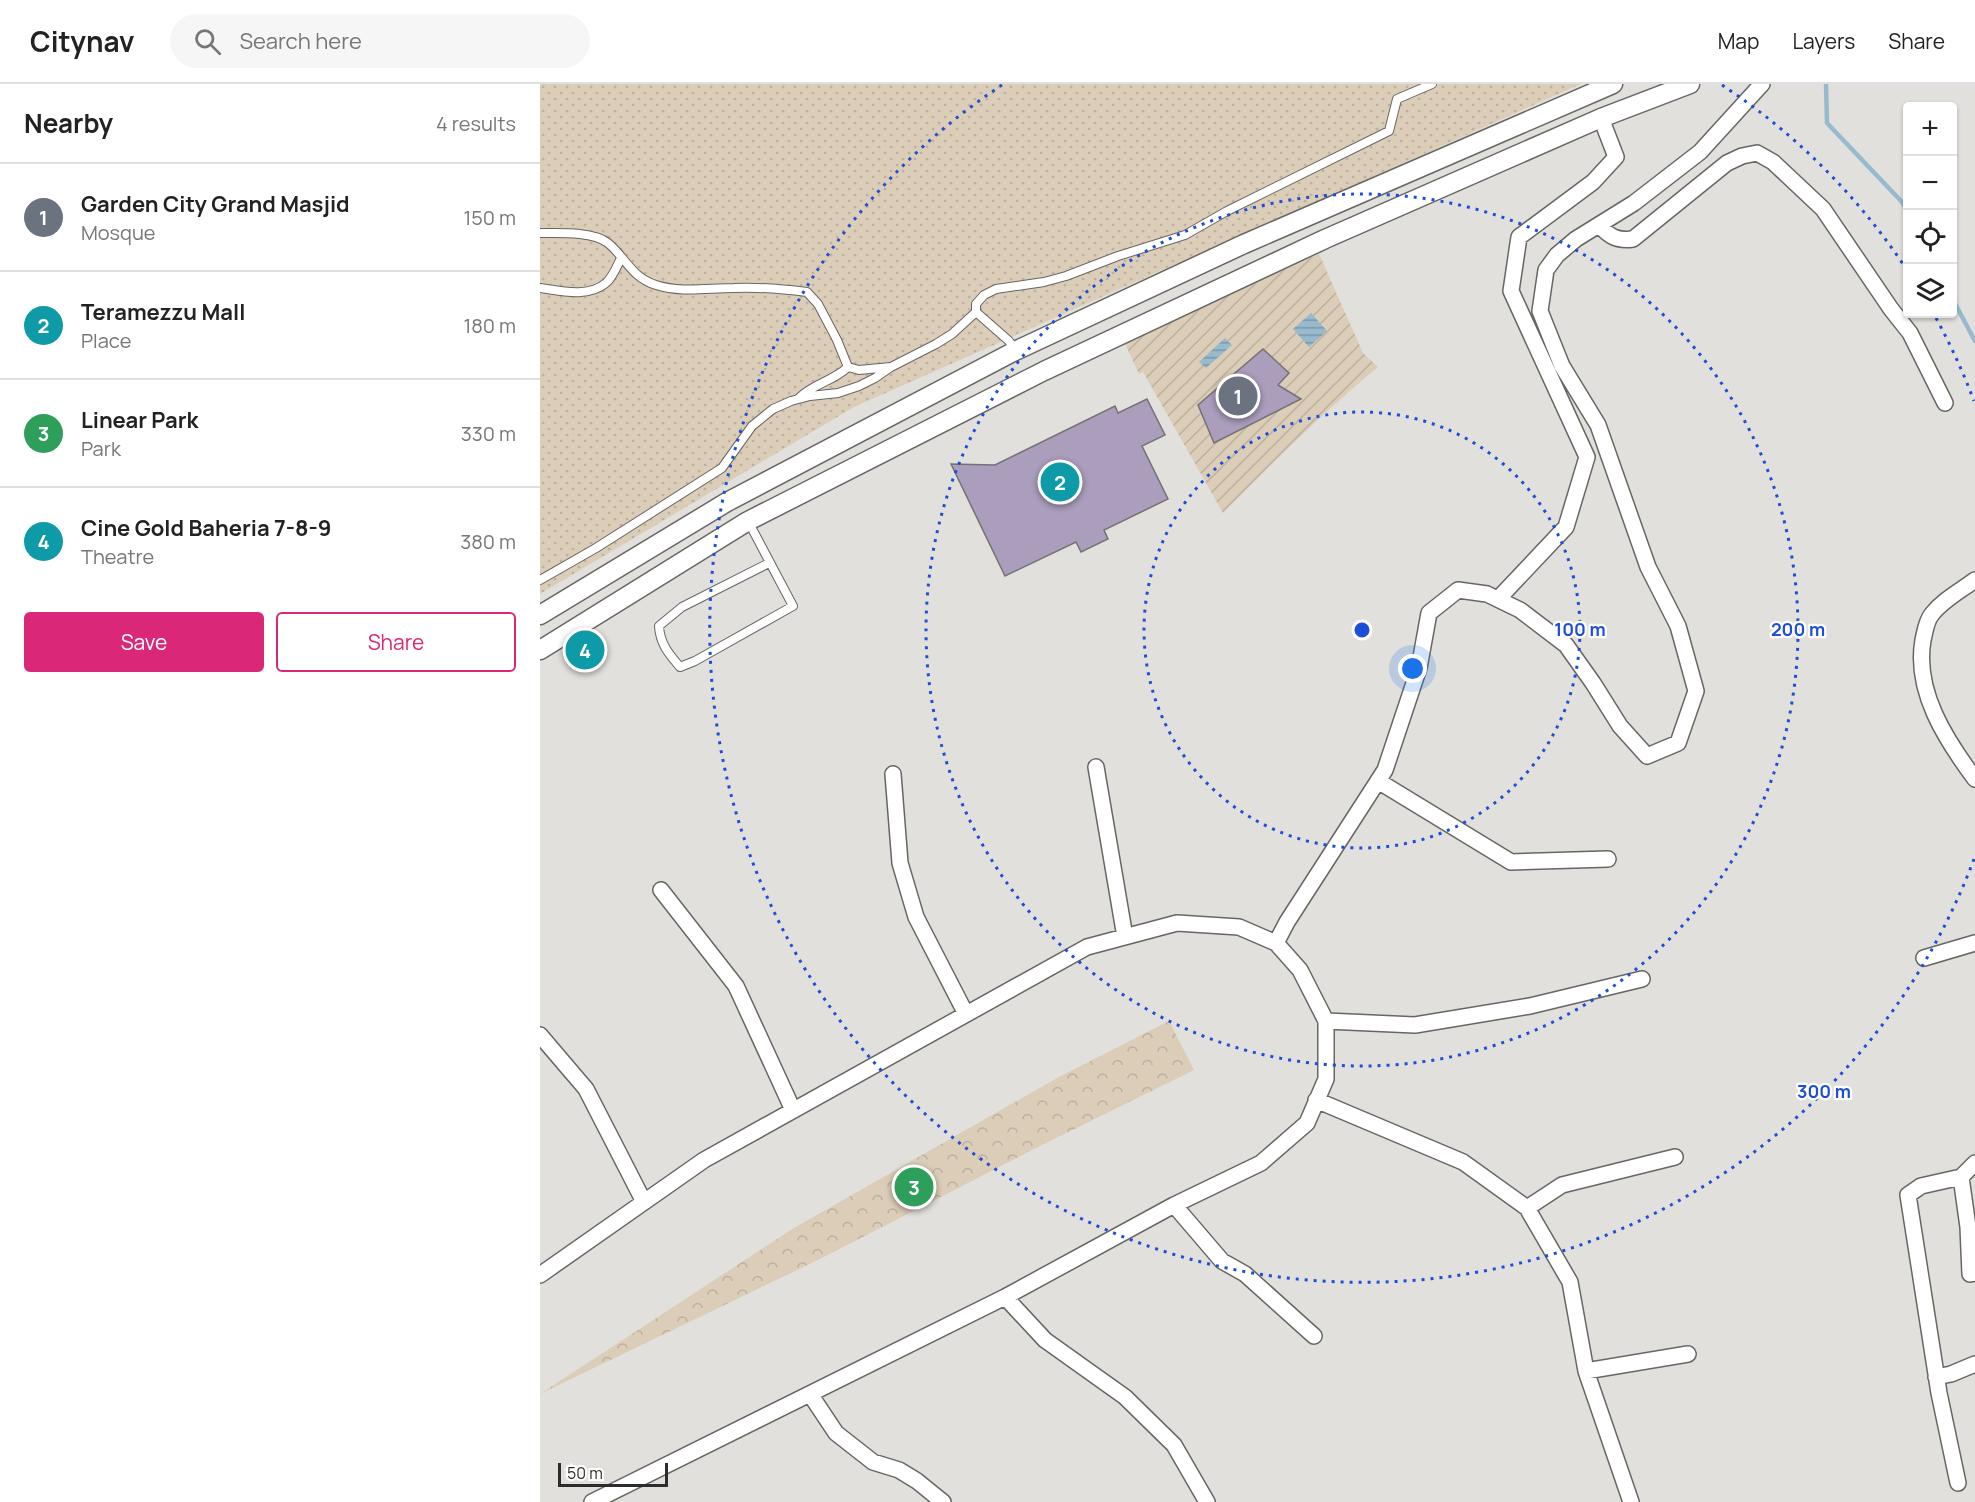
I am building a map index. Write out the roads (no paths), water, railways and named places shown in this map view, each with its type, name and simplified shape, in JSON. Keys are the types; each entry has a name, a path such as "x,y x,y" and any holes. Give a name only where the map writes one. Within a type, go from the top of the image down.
{"street":[{"path":"540,615 727,502 1016,351 1244,244 1613,84"},
{"path":"540,650 748,521 1065,361 1325,239 1601,118 1690,84"},
{"path":"1276,943 1287,922 1385,771 1419,668 1429,613 1458,590 1487,594 1520,610 1566,645 1620,726 1647,756 1678,743 1696,691 1678,626 1648,567 1598,425 1562,366 1540,311 1546,270 1557,255 1576,239 1634,203 1700,152 1762,84"},
{"path":"1498,599 1566,527 1587,457 1511,291 1519,237 1593,182 1616,157 1601,118"},
{"path":"1599,225 1609,235 1620,241 1633,239 1727,163 1742,156 1757,153 1773,162 1823,209 1910,333 1945,403"},
{"path":"636,557 652,580"},
{"path":"1975,580 1930,616 1921,652 1923,681 1937,719 1960,759 1975,779"},
{"path":"1096,767 1125,937"},
{"path":"893,774 900,863 916,917 966,1014"},
{"path":"1378,781 1511,862 1608,859"},
{"path":"661,890 736,986 793,1110"},
{"path":"540,1275 704,1160 1087,947 1177,923 1239,927 1276,943 1300,970 1326,1021 1326,1079 1307,1123 1261,1163 1174,1205 1005,1297 593,1502"},
{"path":"1924,958 1975,943"},
{"path":"1326,1021 1415,1025 1530,1006 1642,979"},
{"path":"540,1035 585,1089 644,1202"},
{"path":"1316,1100 1463,1162 1527,1208 1570,1282 1586,1371 1631,1502"},
{"path":"1527,1208 1562,1185 1676,1157"},
{"path":"1958,1483 1936,1377 1908,1195 1921,1186 1961,1177 1975,1163"},
{"path":"1961,1177 1968,1227 1970,1274 1975,1273"},
{"path":"1174,1205 1222,1261 1245,1274 1314,1336"},
{"path":"1005,1297 1045,1340 1125,1397 1174,1445 1207,1502"},
{"path":"1586,1371 1689,1354"},
{"path":"1936,1377 1951,1374 1975,1364"},
{"path":"810,1394 836,1433 873,1462 899,1470 943,1502"}],"lane":[{"path":"540,580 703,482 722,468 753,426 773,409 798,399 838,393 875,378 952,334 976,312 976,304 984,295 996,289 1044,282 1066,276 1118,256 1185,235 1246,201 1389,131 1397,99 1432,84"},
{"path":"540,232 585,235 606,242 640,279 657,285 685,290 734,287 807,291 818,304 848,367 862,370 891,367"},
{"path":"540,288 573,293 593,289 606,283 621,258"},
{"path":"976,312 1009,341 1016,351"},
{"path":"798,399 806,391 833,379 848,367"},
{"path":"748,521 793,606 695,661 680,667 667,652 660,637 659,626 682,607 769,563"}],"water":[{"path":"1311,313 1327,331 1309,347 1293,329"},
{"path":"1225,338 1232,345 1206,368 1199,362"}],"waterway":[{"path":"1826,84 1827,123 1902,202 1907,210"},
{"path":"1957,307 1975,341"}],"place":[{"name":"Garden City Grand Masjid","path":"1238,396"},
{"name":"Teramezzu Mall","path":"1060,482"},
{"name":"Cine Gold Baheria 7-8-9","path":"585,650"},
{"name":"Linear Park","path":"914,1187"}]}
